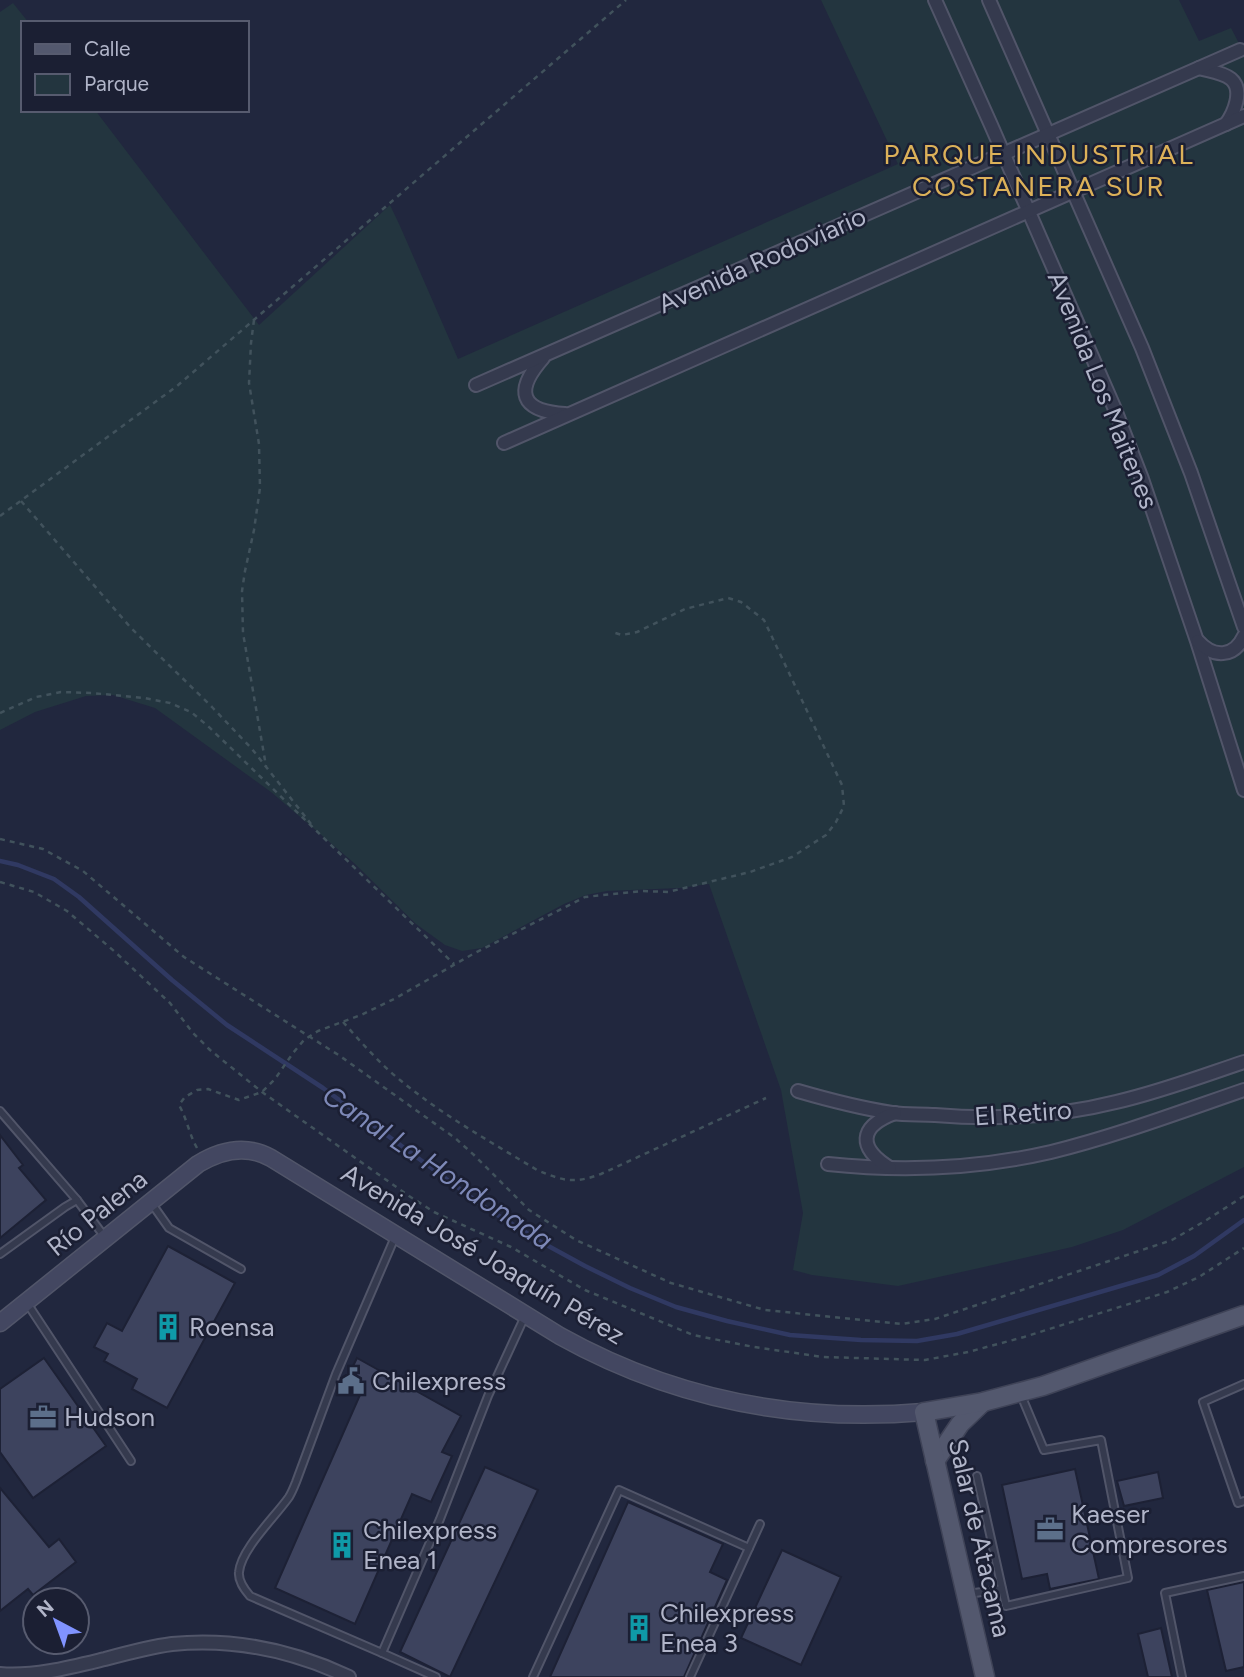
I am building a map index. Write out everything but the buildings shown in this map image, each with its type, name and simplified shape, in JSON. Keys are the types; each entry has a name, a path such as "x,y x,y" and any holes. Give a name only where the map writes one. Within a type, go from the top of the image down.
{"main road":[{"name":"Avenida José Joaquín Pérez","path":"230,1151 250,1150 264,1154 525,1315 619,1366 670,1385 755,1406 821,1414 868,1415 924,1412 983,1402 1020,1393 1244,1315"},
{"name":"Río Palena","path":"0,1322 191,1169 220,1153 230,1151"},
{"path":"935,1461 960,1424 983,1402"},
{"name":"Salar de Atacama","path":"924,1412 985,1677"}],"street":[{"name":"Avenida Los Maitenes","path":"935,0 1119,419 1197,641 1244,790"},
{"name":"Avenida Los Maitenes","path":"989,0 1165,404 1244,626"},
{"name":"Avenida Rodoviario","path":"476,385 1240,50"},
{"path":"1199,68 1231,78 1238,86 1238,102 1226,124"},
{"path":"504,443 1244,116"},
{"path":"546,355 530,376 524,390 525,396 539,409 568,415"},
{"path":"1197,641 1208,651 1225,653 1237,647 1244,636"},
{"name":"El Retiro","path":"798,1091 895,1113 976,1118 1055,1114 1145,1095 1244,1062"},
{"name":"El Retiro","path":"828,1164 892,1169 954,1167 1017,1159 1113,1135 1244,1090"},
{"path":"892,1169 872,1155 867,1138 870,1129 877,1122 895,1113"},
{"path":"0,1674 41,1674 149,1648 212,1643 274,1651 305,1659 349,1677"}],"lane":[{"path":"0,1111 77,1200 105,1238"},
{"path":"0,1254 77,1200"},
{"path":"150,1202 169,1228 241,1269"},
{"path":"395,1235 336,1374 290,1496 248,1549 238,1575 250,1596 436,1677"},
{"path":"26,1302 131,1461"},
{"path":"382,1653 440,1519 488,1396 525,1315"},
{"path":"1244,1384 1203,1402 1238,1503 1244,1501"},
{"path":"977,1476 1006,1606 1128,1578 1101,1440 1044,1450 1020,1393"},
{"path":"533,1677 619,1490 749,1548"},
{"path":"690,1677 760,1524"},
{"path":"1182,1677 1165,1593 1244,1576"},
{"path":"966,1594 1002,1589"}],"path":[{"path":"0,516 177,386 626,0"},
{"path":"254,320 249,383 259,444 260,488 243,581 241,612 266,766"},
{"path":"21,501 131,628 212,707 266,766 316,830"},
{"path":"205,1160 190,1135 179,1105 185,1097 197,1090 208,1089 239,1100 262,1092 293,1053 318,1031 394,999 454,964 585,897 642,891 668,892 750,872 792,857 826,835 844,806 842,785 764,620 741,601 728,598 685,609 637,632 622,635 612,632"},
{"path":"0,713 36,697 61,692 92,692 144,698 170,703 191,712 454,964"},
{"path":"0,839 43,849 83,871 184,957 340,1056 455,1138 529,1210 576,1240 671,1283 765,1310 901,1324 935,1319 1172,1240 1244,1196"},
{"path":"0,882 34,892 66,911 170,1003 192,1033 211,1050 262,1092 388,1182 434,1212 510,1247 585,1290 692,1335 754,1347 824,1356 925,1360 1024,1337 1167,1292 1199,1277 1244,1248"},
{"path":"343,1022 372,1055 426,1100 537,1170 569,1182 586,1180 601,1174 766,1098"}],"green space":[{"path":"821,0 1179,0 1199,41 1231,28 1244,53 1244,1167 1123,1230 1072,1247 898,1286 793,1270 803,1213 781,1090 709,884 607,891 586,895 482,948 462,951 445,945 416,924 354,863 271,792 155,708 113,695 86,696 35,712 0,730 0,12 13,3 27,21 21,21 21,112 97,112 259,325 390,205 458,359 898,164"}],"waterway":[{"name":"Canal La Hondonada","path":"0,861 54,879 79,897 227,1025 323,1088 483,1206 585,1266 676,1307 790,1335 917,1341 957,1334 1158,1275 1194,1256 1244,1220"}],"place":[{"name":"Roensa","path":"168,1327"},
{"name":"Chilexpress","path":"351,1381"},
{"name":"Hudson","path":"43,1417"},
{"name":"Kaeser Compresores","path":"1050,1529"},
{"name":"Chilexpress Enea 1","path":"342,1545"},
{"name":"Chilexpress Enea 3","path":"639,1628"}],"district":[{"name":"PARQUE INDUSTRIAL COSTANERA SUR","path":"1039,170"}]}
